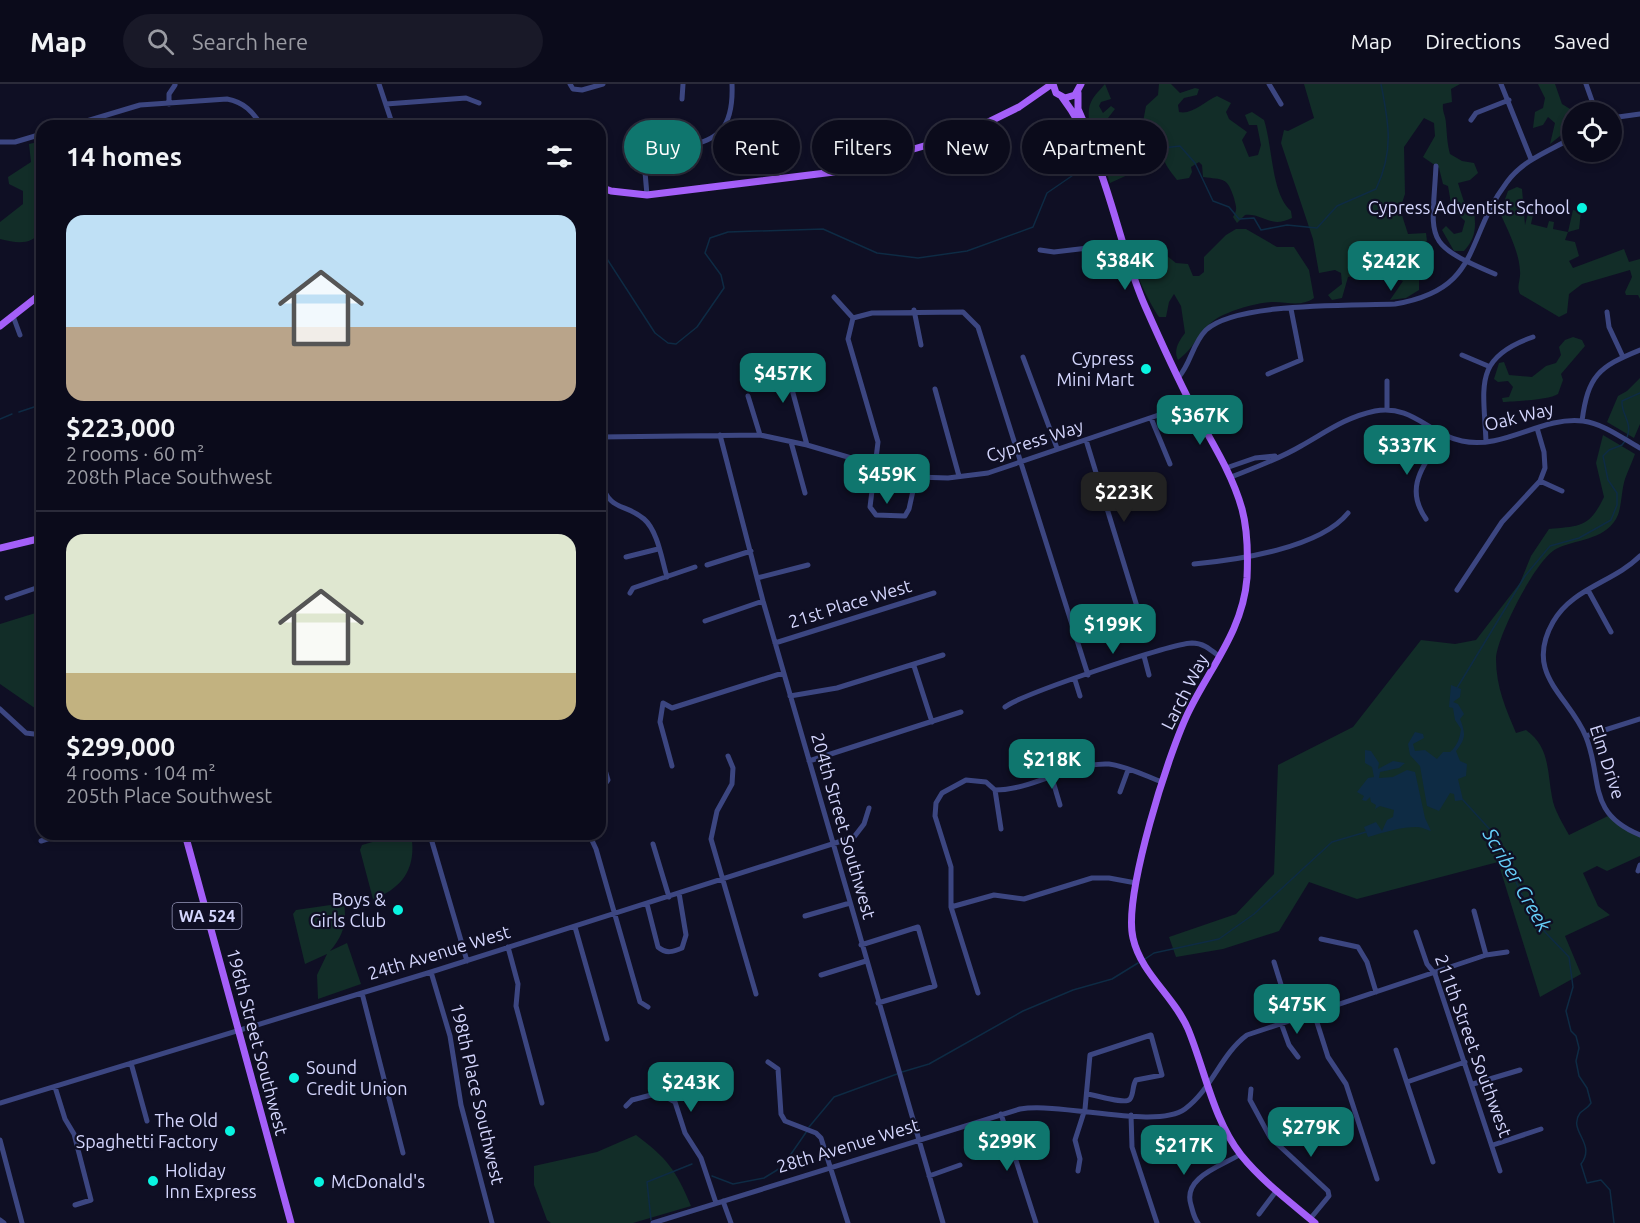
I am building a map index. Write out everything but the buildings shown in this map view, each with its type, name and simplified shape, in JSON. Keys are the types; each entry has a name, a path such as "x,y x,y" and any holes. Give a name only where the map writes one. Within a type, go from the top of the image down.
{"main road":[{"path":"1019,107 1052,84"},
{"name":"Larch Way","path":"1052,84 1075,120"},
{"path":"606,189 647,195 834,172 962,135 1048,95 1072,97 1081,87"},
{"name":"Larch Way","path":"1081,87 1078,109 1082,120"},
{"name":"Larch Way","path":"1100,174 1139,292 1178,378 1231,477 1243,512 1247,559 1240,617 1189,711 1162,782 1136,883 1131,925 1136,948 1146,969 1184,1021 1223,1122 1241,1154 1277,1190 1313,1221"},
{"path":"0,326 36,298"},
{"path":"0,548 36,539"},
{"name":"196th Street Southwest","path":"187,840 291,1223"}],"street":[{"path":"379,84 391,120"},
{"path":"572,87 582,90 603,84"},
{"path":"682,84 682,99"},
{"path":"647,195 645,172 649,166 711,138 723,129 733,104 732,84"},
{"path":"1269,84 1281,104"},
{"path":"1501,84 1531,159"},
{"path":"1586,84 1592,102"},
{"path":"169,104 169,94 175,85"},
{"path":"386,104 466,98 479,103"},
{"path":"90,120 140,105 227,99 239,101 258,120"},
{"path":"1471,120 1476,113 1509,100"},
{"path":"1622,116 1640,114"},
{"path":"0,142 15,142 36,136"},
{"path":"1178,378 1199,340 1212,326 1240,314 1414,301 1438,292 1449,284 1467,262 1496,197 1507,181 1531,159 1562,143"},
{"path":"1436,166 1432,225 1435,239 1444,249 1495,274"},
{"path":"1040,250 1069,250 1122,244"},
{"path":"834,297 853,318"},
{"path":"1268,374 1300,363 1291,309"},
{"path":"853,318 872,312 914,310 963,312 978,327 1088,675"},
{"path":"914,310 921,345"},
{"path":"1607,312 1610,327 1623,357"},
{"path":"13,316 20,335"},
{"path":"853,318 848,339 878,442 869,500 876,515 905,516 909,509 916,477"},
{"path":"1485,442 1484,391 1488,366 1509,345 1533,337"},
{"path":"1582,421 1590,383 1601,369 1640,350"},
{"path":"1462,355 1488,366"},
{"path":"783,356 807,445"},
{"path":"1023,357 1057,448"},
{"path":"1231,477 1258,467 1276,456 1303,445 1337,423 1387,409 1387,381"},
{"path":"935,389 959,476"},
{"path":"748,396 760,435"},
{"name":"Cypress Way","path":"606,437 760,435 807,445 916,477 959,476 988,473 1020,460 1191,404"},
{"name":"Oak Way","path":"1387,409 1410,414 1443,435 1462,441 1485,442 1563,422 1582,421 1602,427 1640,448"},
{"path":"1151,418 1170,464"},
{"path":"1457,590 1502,522 1540,481 1545,468 1544,452 1537,428"},
{"name":"204th Street Southwest","path":"720,435 783,673 943,1223"},
{"path":"1426,519 1418,507 1414,491 1443,435"},
{"path":"1086,440 1139,613"},
{"path":"791,442 805,494"},
{"path":"1226,468 1255,458 1276,456"},
{"path":"1540,481 1562,491"},
{"path":"606,492 612,504 645,520 667,577"},
{"path":"1194,564 1247,559 1324,533 1338,525 1348,513"},
{"path":"626,557 658,549"},
{"path":"707,565 751,551"},
{"name":"Elm Drive","path":"1640,556 1627,567 1566,605 1557,616 1548,634 1545,653 1547,673 1555,691 1586,736 1600,799 1616,821 1640,835"},
{"path":"757,578 808,566"},
{"path":"630,593 633,588 695,567"},
{"path":"7,598 36,588"},
{"path":"1588,590 1611,632"},
{"name":"21st Place West","path":"775,644 934,593"},
{"path":"705,621 763,601"},
{"path":"1005,707 1015,700 1144,656 1190,643 1206,645 1220,657"},
{"path":"790,696 837,688 914,666 943,655"},
{"path":"1144,656 1149,675"},
{"path":"914,666 932,722"},
{"path":"672,766 660,722 663,703 672,708 783,673"},
{"path":"1075,680 1080,696"},
{"path":"0,710 26,733 36,734"},
{"path":"809,761 961,712"},
{"path":"1586,736 1640,718"},
{"path":"728,756 733,768 732,784 717,811 711,839 756,994"},
{"path":"995,790 1017,789 1094,765 1111,764 1162,782"},
{"path":"1120,792 1128,770"},
{"path":"1052,778 1060,805"},
{"path":"978,993 951,906 951,867 935,816 936,803 942,793 966,780 986,782 995,790 1001,829"},
{"name":"24th Avenue West","path":"0,1103 467,961 854,837 864,824 869,808"},
{"path":"431,840 467,961"},
{"path":"592,840 616,914 640,1002 648,1007"},
{"path":"653,844 669,897"},
{"path":"951,906 994,895 1024,899 1092,878 1109,878 1136,883"},
{"path":"647,904 658,947 665,952 672,952 682,948 686,935 679,893"},
{"path":"805,916 850,903"},
{"path":"1474,911 1486,955"},
{"path":"575,927 607,1039"},
{"path":"861,945 918,927 935,986 878,1003"},
{"name":"211th Street Southwest","path":"1416,932 1427,964 1435,974 1493,1144 1500,1171"},
{"path":"1320,939 1358,947 1368,962 1376,992"},
{"path":"508,947 518,984 516,1006 542,1103"},
{"name":"28th Avenue West","path":"653,1223 1000,1114 1033,1107 1172,1116 1193,1102 1236,1043 1247,1035 1435,974 1486,955 1507,952"},
{"path":"821,975 866,961"},
{"path":"1274,962 1292,1020"},
{"name":"198th Place Southwest","path":"431,972 450,1036 461,1106 492,1223"},
{"path":"362,993 403,1153"},
{"path":"1314,1013 1328,1057 1346,1084 1377,1179"},
{"path":"1281,1023 1289,1045 1298,1057"},
{"path":"1078,1171 1080,1159 1075,1140 1085,1109 1090,1055 1151,1035 1162,1075 1136,1080 1131,1099 1126,1102 1119,1102 1104,1095 1087,1094"},
{"path":"1396,1050 1433,1162"},
{"path":"768,1062 778,1069 781,1114 785,1121 819,1135 832,1168 848,1223"},
{"path":"1407,1082 1465,1062"},
{"path":"131,1063 147,1121"},
{"path":"1473,1084 1520,1070"},
{"path":"55,1087 65,1119 74,1134 91,1200 75,1205"},
{"path":"1251,1089 1253,1108 1270,1137 1328,1191 1329,1196 1313,1221"},
{"path":"626,1106 632,1100 659,1093 675,1102 685,1133 701,1158 716,1203"},
{"path":"1000,1114 1036,1223"},
{"path":"1131,1115 1132,1147 1157,1223"},
{"path":"1493,1144 1541,1129"},
{"path":"1,1140 22,1223"},
{"path":"1198,1223 1189,1199 1193,1184 1205,1174 1241,1154"},
{"path":"929,1176 960,1165"},
{"path":"1259,1214 1277,1190"},
{"path":"723,1201 731,1223"},
{"path":"0,1220 4,1223"}],"green space":[{"path":"1105,84 1111,99 1101,102 1099,106 1103,113 1111,106 1115,109 1105,120 1089,120 1092,100"},
{"path":"1159,84 1171,84 1180,93 1195,88 1199,89 1197,95 1184,98 1178,105 1179,112 1194,110 1217,96 1231,103 1226,112 1229,119 1247,132 1242,140 1249,157 1258,155 1261,145 1257,125 1249,125 1245,115 1252,112 1264,120 1276,182 1284,203 1291,211 1292,218 1278,222 1245,215 1237,223 1233,217 1236,206 1229,186 1223,180 1203,177 1202,165 1199,162 1191,167 1192,172 1189,178 1177,180 1167,165 1167,120 1143,120 1146,106 1158,95"},
{"path":"1304,84 1460,84 1451,89 1452,102 1443,104 1443,109 1450,154 1462,161 1474,163 1478,173 1470,180 1458,183 1464,202 1474,211 1474,232 1471,242 1464,251 1454,251 1442,230 1446,226 1454,234 1462,232 1465,221 1452,209 1448,186 1443,184 1439,168 1423,157 1435,136 1434,123 1424,118 1404,147 1405,194 1400,209 1408,234 1426,233 1427,241 1419,249 1432,261 1419,277 1419,290 1406,298 1390,300 1403,281 1381,271 1348,277 1342,298 1332,300 1328,295 1342,284 1341,273 1335,270 1319,273 1313,239 1281,143 1284,130 1288,131 1314,118"},
{"path":"1538,84 1555,84 1562,104 1562,134 1550,144 1555,123 1548,117 1543,125 1533,128 1535,112 1543,108 1545,98"},
{"path":"36,142 36,237 23,242 0,239 0,222 23,204 23,191 9,184 8,177 31,162 29,144"},
{"path":"1107,174 1130,174 1110,183"},
{"path":"1517,187 1522,189 1525,225 1529,209 1534,210 1531,224 1547,228 1549,221 1554,222 1553,229 1568,232 1565,240 1575,242 1579,256 1569,261 1573,268 1624,249 1629,262 1640,259 1640,299 1638,295 1626,295 1625,292 1632,277 1630,270 1582,284 1569,294 1567,313 1559,317 1520,294 1518,256 1500,213 1508,191"},
{"path":"1573,210 1581,212 1579,229 1568,232"},
{"path":"1236,229 1246,229 1277,247 1294,247 1309,270 1314,298 1300,303 1262,303 1219,317 1205,328 1191,348 1178,360 1176,349 1185,333 1181,306 1174,294 1169,302 1166,317 1159,317 1140,280 1135,259 1141,255 1160,259 1167,256 1176,263 1188,264 1193,276 1199,276 1204,272 1204,257 1226,235"},
{"path":"1573,337 1582,340 1585,346 1561,374 1563,380 1558,394 1540,399 1503,402 1502,398 1509,397 1513,387 1508,381 1498,382 1494,379 1499,363 1504,362 1509,375 1532,377 1546,366 1556,363 1561,355 1559,347 1565,340"},
{"path":"1640,378 1640,424 1634,438 1607,422 1618,396 1627,391"},
{"path":"1603,435 1635,454 1625,479 1616,519 1604,532 1596,536 1556,549 1538,567 1518,600 1503,634 1496,659 1500,688 1512,724 1516,733 1526,730 1539,744 1546,760 1555,807 1569,835 1610,815 1640,835 1640,856 1607,871 1597,866 1583,873 1598,906 1610,915 1565,936 1581,974 1540,997 1498,862 1357,899 1309,882 1279,931 1223,949 1176,957 1169,937 1236,914 1274,874 1278,765 1353,727 1421,640 1455,644 1476,640 1520,583 1531,556 1549,529 1576,526 1593,515 1604,497 1596,463"},
{"path":"36,613 36,709 0,684 0,624"},
{"path":"379,840 412,840 412,856 406,874 393,889 373,899 360,850 362,845"},
{"path":"344,903 343,929 330,951 347,943 361,984 318,999 317,975 327,954 305,964 293,914 296,910"},
{"path":"636,1135 670,1166 691,1206 633,1223 551,1223 547,1220 534,1185 534,1166 597,1152"}],"water":[{"path":"1451,685 1461,689 1460,697 1453,702 1458,704 1464,714 1460,719 1464,731 1463,739 1456,751 1460,761 1467,764 1466,776 1458,779 1463,800 1455,801 1454,794 1450,793 1439,811 1427,806 1420,766 1410,755 1408,744 1415,732 1423,734 1424,738 1413,744 1415,751 1425,750 1437,759 1443,752 1450,752 1455,747 1461,729 1455,720 1453,708 1449,707"},
{"path":"1365,750 1371,751 1379,763 1378,769 1393,761 1405,763 1399,768 1380,772 1379,778 1393,777 1407,770 1415,772 1425,818 1431,831 1421,827 1411,827 1368,837 1364,827 1376,822 1382,831 1387,820 1393,817 1394,810 1380,806 1375,809 1376,805 1371,802 1370,797 1366,801 1362,800 1364,796 1357,792 1368,778 1374,777 1372,767 1365,763"}],"waterway":[{"path":"1167,148 1180,146 1195,163 1213,201 1229,207 1239,219 1254,218 1261,230 1287,225 1317,228 1337,206 1376,189 1388,150 1388,125 1381,84"},
{"path":"606,257 655,333 668,343 676,344 697,327 724,288 721,275 705,253 710,238 728,232 823,229 877,253 918,258 967,251 1033,227 1047,193 1075,174"},
{"name":"Scriber Creek","path":"1627,437 1629,427 1622,401 1640,393"},
{"path":"19,412 36,406"},
{"path":"0,419 12,414"},
{"name":"Scriber Creek","path":"1457,688 1525,576 1550,546 1579,538 1611,520 1617,505 1617,493 1608,480 1603,456 1625,441"},
{"name":"Scriber Creek","path":"1463,800 1494,834 1523,897 1545,932 1569,957 1573,987 1566,1011 1571,1031 1576,1036 1579,1048 1576,1061 1579,1076 1587,1088 1591,1103 1577,1119 1577,1126 1586,1150 1581,1164 1587,1183 1601,1180 1610,1190 1614,1223"},
{"path":"1145,959 1154,953 1219,939 1254,914 1332,842 1366,832"},
{"path":"902,1072 929,1064 1023,1011 1073,990 1112,979 1138,963"},
{"path":"809,1127 834,1097 897,1074"},
{"path":"712,1176 733,1184 764,1178 782,1167 807,1131"},
{"path":"651,1220 647,1182 692,1164"}],"place":[{"name":"Cypress Adventist School","path":"1582,208"},
{"name":"Cypress Mini Mart","path":"1146,369"},
{"name":"Boys & Girls Club","path":"398,910"},
{"name":"Sound Credit Union","path":"294,1078"},
{"name":"The Old Spaghetti Factory","path":"230,1131"},
{"name":"Holiday Inn Express","path":"153,1181"},
{"name":"McDonald's","path":"319,1182"}]}
